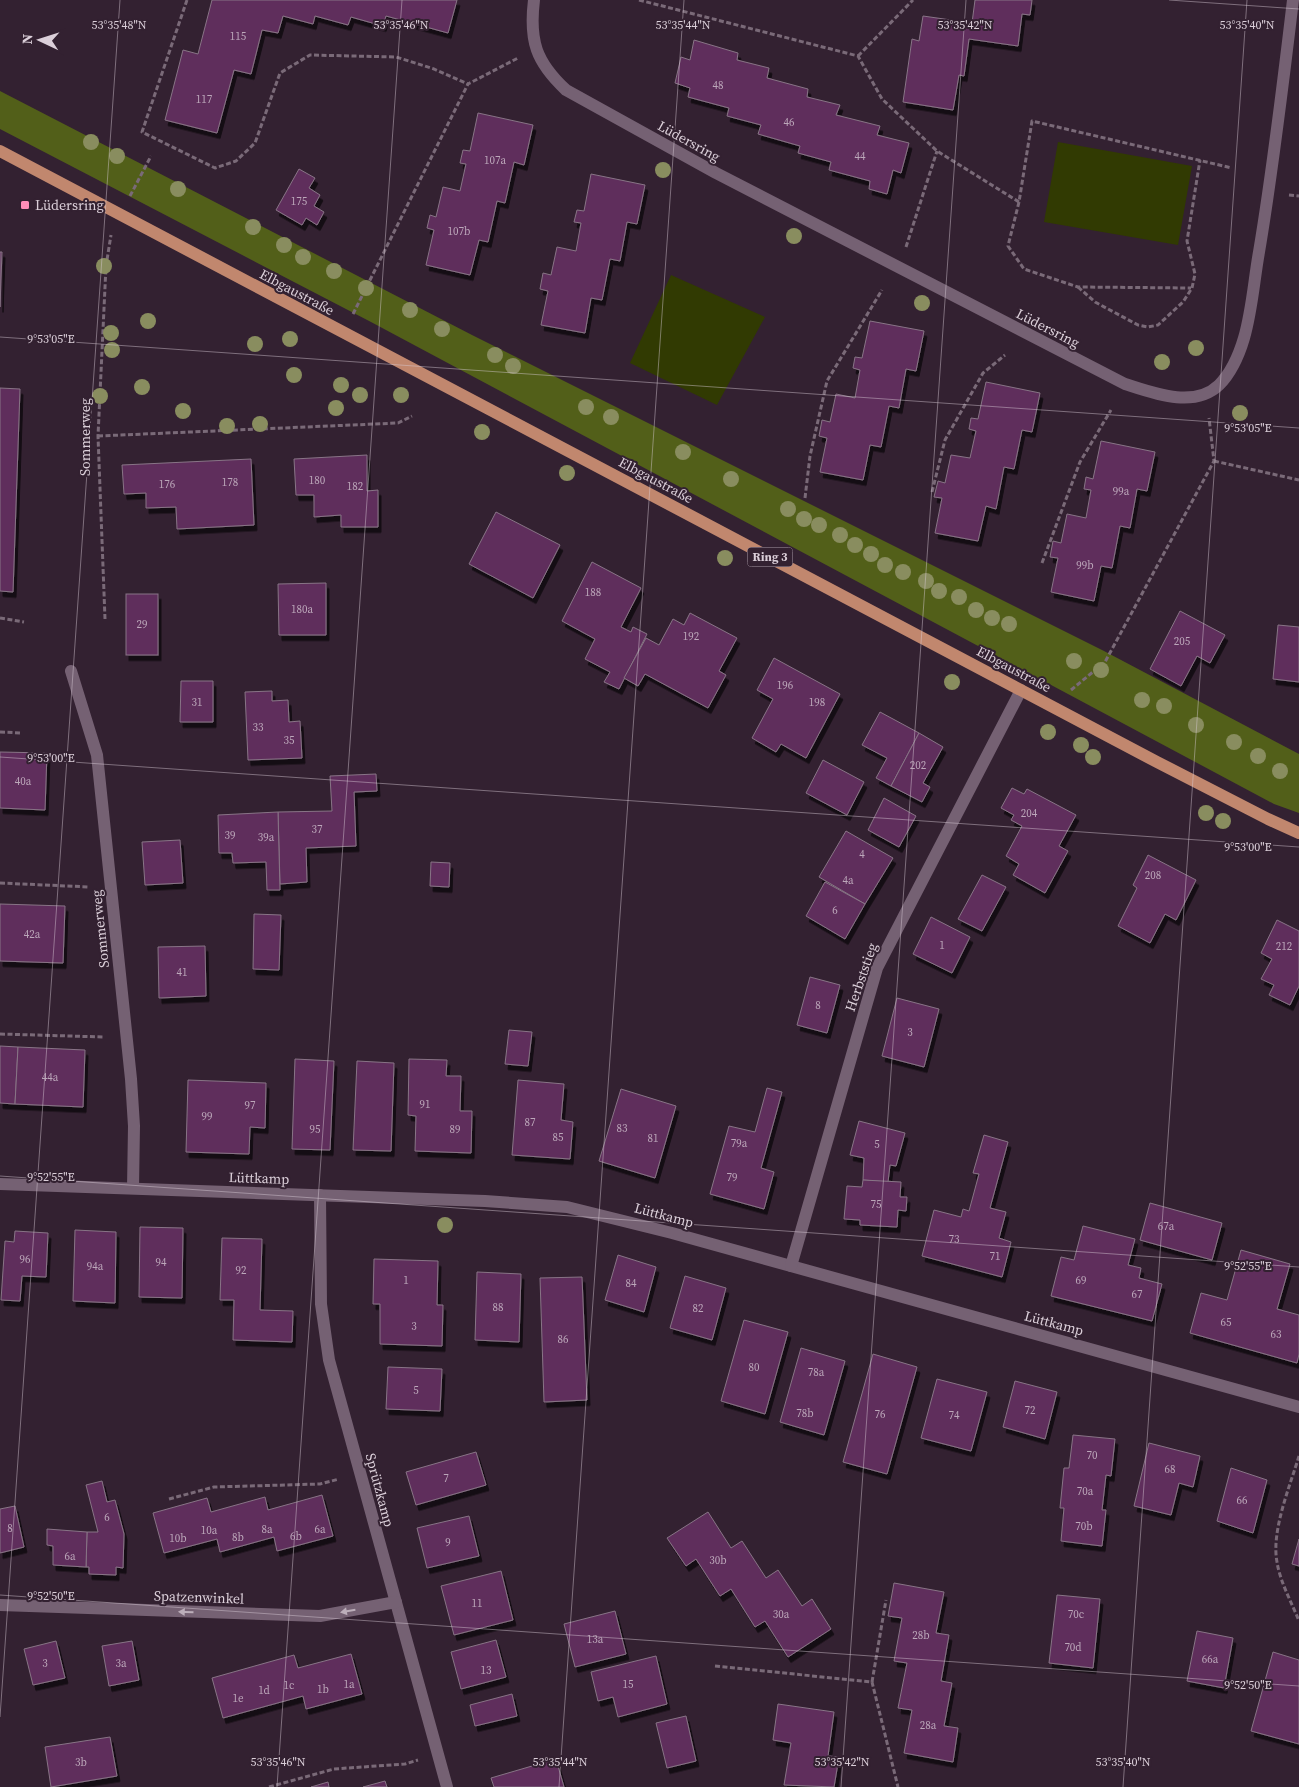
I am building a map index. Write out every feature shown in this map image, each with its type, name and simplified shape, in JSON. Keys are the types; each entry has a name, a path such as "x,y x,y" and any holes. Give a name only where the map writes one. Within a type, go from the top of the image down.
{"main road":[{"name":"Elbgaustraße","path":"0,151 1021,690 1268,819 1299,833"}],"street":[{"name":"Lüdersring","path":"534,0 531,22 536,49 548,73 566,90 708,168 1125,384 1156,394 1184,397 1203,394 1218,386 1233,368 1244,338 1271,176 1293,0"},
{"name":"Sommerweg","path":"71,671 96,755 99,772 131,1079 134,1126 133,1188"},
{"name":"Herbststieg","path":"791,1266 877,968 1021,690"},
{"name":"Lüttkamp","path":"0,1184 485,1200 567,1207 616,1218 1299,1407"},
{"name":"Sprützkamp","path":"320,1195 321,1304 329,1360 447,1787"},
{"name":"Spatzenwinkel","path":"0,1605 320,1616 396,1602"}],"path":[{"path":"186,0 142,132 215,168 236,161 256,143 280,73 310,55 396,57 434,69 468,84"},
{"path":"638,0 858,56 882,99 937,151 1020,202"},
{"path":"858,56 913,0"},
{"path":"343,332 376,271 468,84 536,49"},
{"path":"1192,288 1078,287 1024,269 1008,246 1020,202 1032,120 1232,168"},
{"path":"906,248 937,151"},
{"path":"128,200 150,156"},
{"path":"1078,287 1095,302 1138,325 1148,327 1158,325 1184,302 1192,288 1195,274 1187,241 1200,160"},
{"name":"Sommerweg","path":"104,618 98,436 106,256 111,231"},
{"path":"805,498 810,456 827,381 882,290"},
{"path":"932,492 944,440 983,373 1005,355"},
{"path":"1042,563 1080,462 1111,410"},
{"path":"98,436 398,423 412,416"},
{"path":"1071,690 1105,662 1214,461 1209,418"},
{"path":"1214,461 1299,480"},
{"path":"0,618 24,622"},
{"path":"0,732 22,733"},
{"path":"0,883 96,887"},
{"path":"0,1034 114,1038"},
{"path":"1299,1456 1282,1512 1276,1546 1277,1563 1299,1621"},
{"path":"169,1499 214,1487 320,1484 359,1474"},
{"path":"886,1600 872,1682 898,1787"},
{"path":"715,1666 872,1682"},
{"path":"269,1787 334,1769 405,1764 438,1754"}],"green space":[{"path":"0,91 472,335 1104,651 1299,754 1299,813 1274,804 371,322 0,129"},
{"path":"1058,142 1192,166 1178,245 1044,222"},
{"path":"671,275 765,317 717,405 630,363"}],"building":[{"path":"212,0 457,0 448,33 386,16 383,26 351,17 348,25 315,16 313,24 283,16 278,33 262,30 251,74 234,70 217,133 165,120 183,50 198,54"},
{"path":"975,0 1032,0 1030,15 1022,14 1018,46 969,39 964,76 959,75 953,110 903,102 912,39 919,41 923,16 972,23"},
{"path":"694,40 738,53 737,60 769,68 767,78 808,89 807,97 840,105 836,115 880,126 877,135 909,143 901,173 893,170 887,194 869,189 870,181 829,170 831,162 798,153 800,146 758,134 761,125 727,116 729,108 688,97 690,88 675,83 681,57 690,60"},
{"path":"478,113 533,125 524,165 514,162 505,203 497,201 488,242 479,240 470,275 426,265 434,230 427,228 430,215 436,217 443,187 460,191 466,164 460,163 463,150 470,151"},
{"path":"299,169 315,178 309,188 320,195 314,206 324,212 317,225 306,218 302,225 276,210"},
{"path":"591,174 645,185 637,224 627,222 620,261 610,259 602,300 591,298 585,333 541,325 548,291 540,289 543,273 551,275 557,247 576,251 581,223 574,222 577,210 584,211"},
{"path":"0,252 2,252 0,307"},
{"path":"870,321 924,331 916,371 906,369 899,408 889,406 881,447 870,445 863,480 820,472 827,438 819,436 822,420 830,422 836,394 855,398 860,370 853,368 855,357 862,358"},
{"path":"986,382 1040,393 1032,432 1022,430 1014,469 1004,467 996,509 986,506 978,541 935,533 942,498 934,497 938,481 945,483 951,455 970,458 976,431 969,429 971,418 978,419"},
{"path":"0,388 20,389 13,592 0,591"},
{"path":"1101,441 1155,452 1147,491 1137,489 1130,528 1120,526 1112,568 1101,566 1094,601 1051,592 1058,558 1050,557 1053,541 1061,543 1067,514 1086,518 1091,490 1084,489 1086,477 1093,479"},
{"path":"367,455 367,491 378,490 378,527 341,527 341,515 314,517 314,495 296,495 294,459"},
{"path":"251,459 254,525 177,529 176,507 146,508 146,493 124,494 122,465"},
{"path":"496,512 560,545 533,598 469,564"},
{"path":"592,562 641,588 621,627 631,632 633,627 647,634 619,689 604,682 610,672 585,659 595,639 562,621"},
{"path":"326,583 326,635 279,635 278,584"},
{"path":"126,594 158,594 158,655 126,655"},
{"path":"1180,611 1225,635 1210,663 1197,656 1181,686 1150,669"},
{"path":"690,613 737,638 719,671 726,675 708,708 645,674 638,686 624,678 646,638 659,645 673,619 684,625"},
{"path":"1278,625 1299,627 1299,682 1273,679"},
{"path":"774,658 840,694 806,758 781,744 776,752 752,738 773,699 757,690"},
{"path":"181,681 213,681 213,722 180,722"},
{"path":"272,691 272,701 288,700 289,722 300,721 302,758 248,760 245,692"},
{"path":"880,712 919,733 891,786 876,778 887,758 862,745"},
{"path":"919,733 943,747 923,783 930,787 922,802 891,786"},
{"path":"0,752 47,753 45,810 0,808"},
{"path":"823,760 864,782 847,815 806,793"},
{"path":"376,774 377,791 354,792 356,846 306,848 307,882 280,884 278,812 332,811 330,776"},
{"path":"1012,788 1024,794 1027,789 1076,815 1059,846 1068,851 1045,893 1013,875 1019,864 1006,856 1022,826 1011,820 1014,815 1001,808"},
{"path":"884,798 916,816 899,847 868,830"},
{"path":"278,812 280,890 267,890 266,862 233,863 232,853 219,853 218,815"},
{"path":"846,831 893,858 865,904 819,877"},
{"path":"180,840 183,883 145,885 142,842"},
{"path":"1148,855 1196,880 1176,920 1165,914 1150,943 1118,926 1137,888 1133,885"},
{"path":"431,862 450,863 449,887 430,886"},
{"path":"982,875 1006,887 982,931 958,919"},
{"path":"825,882 865,904 845,939 806,916"},
{"path":"0,904 65,906 63,963 0,961"},
{"path":"254,914 281,915 279,970 253,969"},
{"path":"931,917 970,937 952,973 913,954"},
{"path":"1277,920 1299,931 1299,986 1290,1005 1269,995 1274,985 1261,979 1272,959 1261,953"},
{"path":"205,946 206,996 159,998 158,947"},
{"path":"810,977 840,985 827,1033 797,1025"},
{"path":"897,998 939,1009 924,1067 882,1056"},
{"path":"509,1030 532,1032 528,1066 505,1064"},
{"path":"0,1046 18,1047 15,1104 0,1103"},
{"path":"18,1047 85,1050 83,1107 15,1104"},
{"path":"295,1059 334,1061 330,1150 292,1149"},
{"path":"409,1059 447,1060 446,1076 461,1076 460,1111 472,1111 471,1153 415,1151 416,1116 408,1115"},
{"path":"357,1061 394,1063 391,1151 353,1150"},
{"path":"188,1080 266,1083 265,1128 250,1127 249,1154 186,1152"},
{"path":"518,1080 564,1084 561,1120 573,1122 570,1159 512,1155"},
{"path":"767,1088 782,1092 761,1168 774,1172 764,1209 710,1194 729,1126 755,1132"},
{"path":"621,1089 676,1106 655,1178 599,1161"},
{"path":"859,1121 905,1133 896,1166 890,1165 888,1182 863,1180 864,1158 850,1155"},
{"path":"984,1135 1008,1142 990,1208 1006,1212 999,1238 1011,1242 1002,1277 922,1256 934,1210 961,1217 963,1209 969,1211 979,1174 973,1173"},
{"path":"863,1180 901,1182 900,1197 907,1197 906,1211 898,1210 897,1227 860,1225 860,1220 844,1219 847,1186 862,1187"},
{"path":"1150,1203 1222,1223 1212,1260 1140,1240"},
{"path":"1083,1226 1135,1239 1128,1265 1141,1268 1139,1278 1162,1284 1152,1321 1051,1296 1061,1257 1074,1260"},
{"path":"140,1227 183,1228 182,1298 139,1297"},
{"path":"75,1230 116,1232 115,1303 73,1301"},
{"path":"15,1231 48,1233 46,1277 22,1276 20,1301 1,1300 5,1241 14,1242"},
{"path":"222,1238 262,1239 260,1310 293,1311 292,1342 233,1340 234,1300 220,1300"},
{"path":"1241,1250 1290,1264 1277,1309 1299,1315 1299,1354 1297,1363 1190,1333 1201,1293 1227,1300"},
{"path":"618,1255 656,1267 644,1312 605,1300"},
{"path":"374,1259 438,1261 437,1305 443,1305 442,1346 380,1344 380,1304 373,1304"},
{"path":"477,1272 521,1274 519,1342 475,1340"},
{"path":"685,1276 726,1288 712,1340 670,1328"},
{"path":"582,1277 587,1400 544,1402 540,1278"},
{"path":"744,1320 788,1332 765,1414 721,1401"},
{"path":"801,1348 845,1361 824,1435 780,1422"},
{"path":"873,1354 917,1367 887,1474 843,1462"},
{"path":"388,1367 442,1369 440,1411 386,1409"},
{"path":"937,1379 987,1392 971,1451 921,1438"},
{"path":"1015,1381 1057,1392 1045,1439 1003,1427"},
{"path":"1073,1435 1115,1439 1111,1476 1106,1475 1102,1510 1106,1510 1102,1546 1061,1541 1064,1508 1060,1508 1064,1468 1069,1468"},
{"path":"1149,1443 1200,1456 1193,1487 1179,1483 1171,1515 1134,1506"},
{"path":"476,1452 486,1485 416,1505 406,1472"},
{"path":"1231,1468 1267,1480 1253,1533 1217,1521"},
{"path":"102,1481 107,1502 115,1500 124,1534 123,1568 116,1567 116,1575 89,1574 89,1567 86,1567 87,1532 98,1532 86,1485"},
{"path":"322,1495 333,1536 277,1551 274,1537 220,1552 217,1539 164,1553 153,1513 207,1498 211,1512 265,1497 268,1510"},
{"path":"15,1506 24,1547 0,1553 0,1509"},
{"path":"708,1512 731,1548 742,1541 766,1578 778,1570 802,1606 812,1599 831,1629 788,1657 765,1621 755,1627 731,1589 720,1596 696,1559 686,1566 667,1538"},
{"path":"469,1516 479,1556 427,1568 417,1528"},
{"path":"47,1529 87,1532 86,1567 53,1565 53,1546 47,1545"},
{"path":"1299,1539 1299,1566 1292,1564"},
{"path":"501,1571 513,1620 454,1635 441,1586"},
{"path":"894,1583 944,1592 936,1633 949,1635 941,1681 952,1683 944,1726 958,1728 953,1762 904,1753 912,1710 898,1708 907,1663 894,1661 902,1618 888,1616"},
{"path":"1057,1595 1100,1599 1093,1668 1049,1663"},
{"path":"615,1611 626,1654 575,1667 564,1624"},
{"path":"1197,1631 1233,1638 1224,1688 1187,1681"},
{"path":"496,1640 506,1677 461,1689 451,1652"},
{"path":"56,1641 65,1678 33,1685 24,1649"},
{"path":"132,1641 139,1680 109,1686 102,1646"},
{"path":"1273,1652 1299,1660 1299,1744 1251,1731"},
{"path":"351,1654 362,1694 306,1709 303,1696 223,1718 212,1678 294,1655 298,1668"},
{"path":"656,1656 667,1704 618,1717 613,1697 598,1701 591,1672"},
{"path":"512,1694 517,1716 475,1726 470,1705"},
{"path":"778,1704 834,1712 828,1756 839,1757 834,1787 784,1785 791,1743 773,1740"},
{"path":"686,1716 696,1761 667,1768 656,1723"},
{"path":"110,1737 117,1776 51,1787 45,1747"},
{"path":"556,1759 564,1787 494,1787 491,1778"},
{"path":"385,1781 387,1787 363,1787"},
{"path":"328,1782 329,1787 311,1787"}],"place":[{"name":"Lüdersring","path":"25,205"}]}
